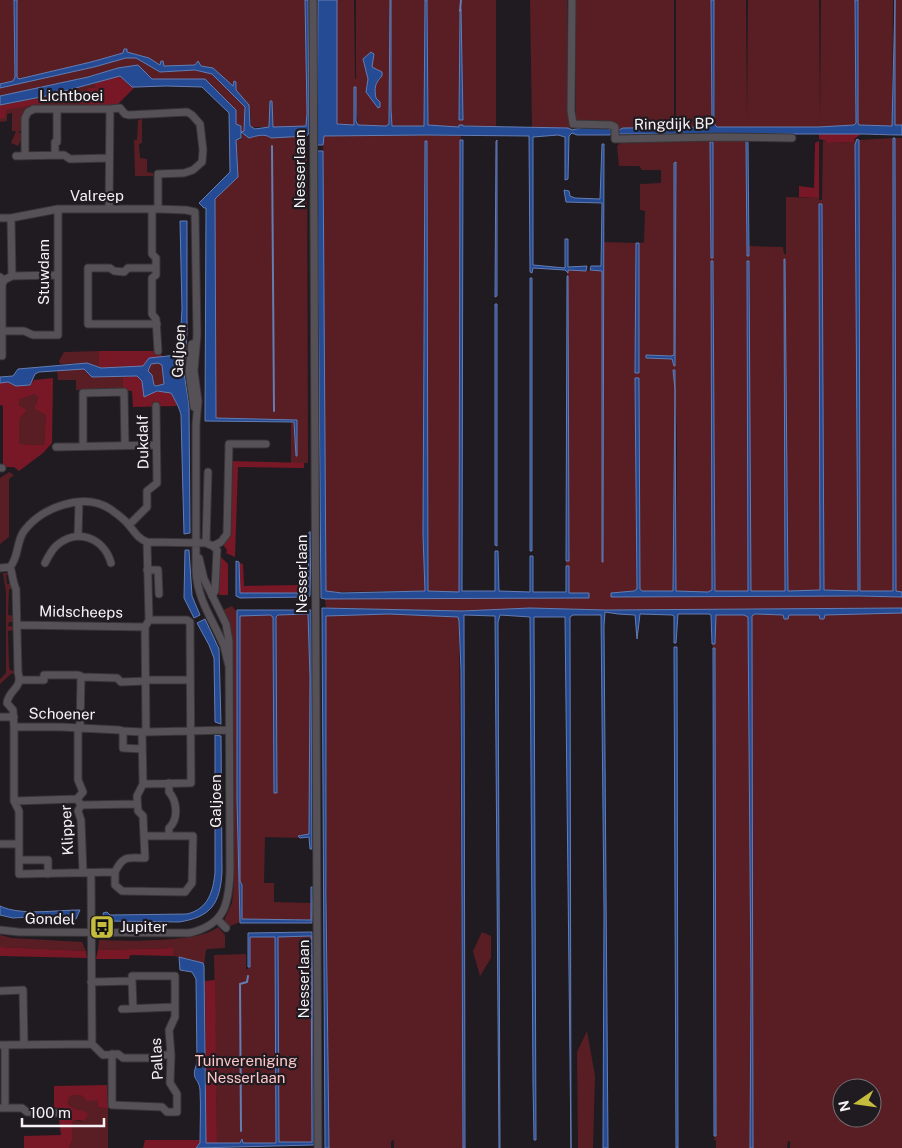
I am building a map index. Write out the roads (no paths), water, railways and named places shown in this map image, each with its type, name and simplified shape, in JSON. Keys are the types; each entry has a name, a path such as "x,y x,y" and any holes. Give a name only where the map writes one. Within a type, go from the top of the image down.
{"street":[{"name":"Nesserlaan","path":"313,0 318,1148"},
{"name":"Ringdijk BP","path":"572,0 571,111 573,124 611,125 615,127 615,139 792,138"},
{"path":"110,109 120,108 125,114 129,115 187,112 200,124 203,150 202,162 193,170 184,173 158,174 152,254 156,258 156,275 152,278 152,314 157,324 158,351"},
{"name":"Lichtboei","path":"25,155 25,118 28,112 57,109 110,109 109,209"},
{"path":"55,155 57,109"},
{"path":"16,156 64,155 70,159 109,158"},
{"name":"Valreep","path":"0,218 11,218 58,209 155,209 194,212"},
{"name":"Stuwdam","path":"1,331 24,331 33,335 58,335 58,209"},
{"name":"Galjoen","path":"194,212 196,308 189,372 196,424 197,586 200,598 224,647 229,666"},
{"path":"11,218 12,276"},
{"path":"156,268 128,268 124,272 114,271 110,268 88,268 88,324 157,324"},
{"path":"2,356 2,278 58,275"},
{"path":"83,445 83,393 124,392 125,445"},
{"name":"Dukdalf","path":"129,525 147,507 147,491 157,482 156,406"},
{"path":"0,568 10,567 14,563 19,540 25,530 44,514 57,506 79,502 106,507 129,525 139,539 147,542 210,544 221,542 226,534 229,444 266,444"},
{"path":"56,446 156,445"},
{"path":"208,472 210,544 217,550 215,591 212,596"},
{"path":"78,536 79,502"},
{"path":"45,563 56,546 78,536 88,538 102,546 112,564"},
{"path":"144,836 192,836 192,883 185,892 122,891 115,885 116,872 120,861 124,858 145,858 144,836 144,816 138,811 137,796 143,784 142,749 146,681 147,542"},
{"name":"Galjoen","path":"197,543 200,565 212,596 226,624 229,641 225,730 230,886 225,910 217,919"},
{"path":"10,567 16,589 18,672 20,680 19,685 4,703 13,710 14,727"},
{"path":"147,571 158,570 159,594"},
{"name":"Midscheeps","path":"17,625 147,624 187,620 190,622 190,680"},
{"path":"20,680 44,680 44,675 117,678 121,682 190,680 191,783 143,784"},
{"path":"79,728 81,677"},
{"path":"0,717 14,717"},
{"name":"Schoener","path":"19,860 19,811 14,801 14,727 79,728 119,730 123,732 225,730"},
{"name":"Klipper","path":"79,728 78,780 83,792 78,811 81,820 83,874"},
{"path":"123,732 123,748 142,749"},
{"path":"169,783 169,792 173,797 176,812 174,824 169,828 169,836"},
{"path":"14,801 137,804"},
{"path":"0,844 19,844"},
{"path":"48,874 48,860 19,860 19,874 48,874 83,874 116,872"},
{"path":"91,873 92,1044"},
{"path":"217,919 226,928"},
{"name":"Gondel","path":"0,930 19,932 189,933 202,930 217,919"},
{"name":"Pallas","path":"112,1054 112,1106 162,1107 167,1112 177,1112 177,1094 170,1083 171,1055 169,1030 175,1017 175,976 132,976 132,981"},
{"path":"91,982 132,981 133,1008"},
{"path":"0,990 23,990 24,1044"},
{"path":"122,1009 175,1007"},
{"path":"60,1113 27,1112 22,1108 3,1108 3,1045 92,1044 103,1054 118,1054 123,1058 160,1058 164,1055 171,1055"}],"water":[{"path":"14,0 17,0 17,77 19,79 123,53 124,49 127,49 127,52 149,58 160,65 161,61 163,61 164,66 195,65 198,61 201,66 213,68 233,86 234,81 236,82 236,90 249,105 250,126 255,129 269,127 270,101 272,101 273,127 306,126 305,0 308,0 309,133 307,136 271,138 263,135 249,138 241,132 244,131 245,107 212,74 195,70 160,72 136,58 126,58 0,88 0,84 13,81 15,77"},
{"path":"318,0 337,0 337,124 354,125 354,87 356,87 356,121 358,125 386,126 389,124 391,0 392,126 424,126 425,0 427,0 428,125 568,128 572,130 587,127 604,127 613,131 610,135 577,135 572,133 569,136 568,179 565,180 565,137 558,135 533,137 533,265 565,268 565,239 568,239 568,267 587,266 586,271 568,270 568,273 565,270 533,268 532,273 530,272 529,136 324,136 323,145 317,145"},
{"path":"711,0 714,0 715,125 717,127 818,127 854,125 856,123 855,0 858,0 858,123 859,125 892,126 895,0 895,125 902,125 902,135 617,134 617,131 623,128 709,127 712,125"},
{"path":"461,9 463,120 459,120 460,13"},
{"path":"371,52 374,54 372,67 382,72 382,76 376,83 375,88 376,98 380,102 380,107 378,108 366,92 368,79 363,59"},
{"path":"138,65 152,79 205,79 236,110 236,124 241,126 241,138 236,140 238,177 215,199 216,418 297,420 297,456 294,422 205,421 206,208 199,203 230,172 229,113 202,87 132,87 120,76 46,96 0,105 0,96"},
{"path":"893,138 895,138 896,591 902,592 902,597 611,597 611,593 634,591 637,589 635,378 639,378 640,589 642,591 673,591 675,389 673,370 675,370 676,591 708,592 712,590 711,261 713,261 715,591 748,591 747,261 749,261 751,591 785,591 784,259 788,591 820,590 819,204 822,204 824,590 858,591 855,145 857,139 859,140 860,591 893,591"},
{"path":"748,139 749,256 747,256 746,140"},
{"path":"460,140 463,140 462,591 495,591 495,551 498,551 499,591 530,592 530,556 533,556 533,592 566,592 566,566 569,566 569,593 589,593 589,598 321,598 317,151 323,151 326,591 342,593 425,591 423,535 425,141 427,141 428,591 459,592"},
{"path":"496,141 497,296 495,297"},
{"path":"710,142 713,142 713,258 711,258"},
{"path":"602,144 604,144 603,562 602,271 590,270 591,266 601,266 602,203 566,202 564,190 569,191 570,196 575,198 600,199"},
{"path":"676,162 674,366 672,359 646,358 646,355 674,355 674,163"},
{"path":"180,221 187,221 187,333 184,373 189,405 190,533 184,534 181,415 171,393 157,391 144,397 142,381 137,376 92,377 84,369 39,372 35,374 30,385 16,386 8,382 0,383 0,377 13,376 18,369 87,363 101,368 143,366 149,358 177,355 180,342 182,309","holes":["158,363 162,365 164,384 156,386 154,385 152,375 148,371 151,364"]},
{"path":"636,243 639,243 639,373 635,373"},
{"path":"568,276 569,561 566,561"},
{"path":"530,278 532,278 532,551 530,551"},
{"path":"495,304 497,304 497,546 495,545"},
{"path":"309,532 311,532 309,597 240,598 236,596 236,561 239,562 240,593 308,593"},
{"path":"185,550 189,550 192,596 200,615 194,618 184,598"},
{"path":"322,608 462,611 530,608 606,610 902,608 902,613 825,615 824,619 820,619 819,615 789,615 788,619 784,619 783,615 755,614 752,616 753,1148 750,1148 751,986 748,617 744,615 716,615 715,644 712,644 711,615 678,614 676,643 674,643 674,616 672,615 640,614 637,639 635,615 605,612 608,1148 603,1148 604,910 601,615 573,615 570,617 571,1148 565,617 534,617 536,1140 534,1140 533,1082 530,617 500,615 498,622 499,1148 495,616 464,615 465,1148 463,1148 461,670 459,621 458,617 389,614 326,616 326,897 329,1148 325,1148"},
{"path":"237,610 311,610 312,849 310,849 309,837 300,838 298,836 309,834 310,677 308,614 278,615 276,617 277,793 274,793 273,617 270,615 240,616 240,881 242,885 242,919 311,920 311,887 313,887 312,923 240,923 237,799"},
{"path":"205,619 219,649 221,724 215,722 214,658 197,623"},
{"path":"674,647 677,647 678,1148 676,1148"},
{"path":"713,648 715,648 716,1136 714,1136"},
{"path":"215,735 221,736 222,872 216,901 212,907 199,917 179,922 105,921 103,913 107,912 110,915 187,914 200,908 208,899 213,887 215,873"},
{"path":"0,906 28,912 80,910 76,919 55,919 48,916 13,918 0,915"},
{"path":"312,932 314,1145 196,1148 200,1143 200,1090 194,1073 197,1063 196,979 192,972 180,970 179,957 203,963 204,966 206,1143 240,1143 242,1139 243,1143 276,1143 275,937 250,937 250,967 248,967 248,933","holes":["311,936 312,1142 279,1142 278,937"]}],"waterway":[{"path":"460,11 461,0"},
{"path":"272,146 274,411"},
{"path":"241,1131 240,984 247,982 248,976"}],"place":[{"name":"Jupiter","path":"102,927"}],"park label":[{"name":"Tuinvereniging Nesserlaan","path":"246,1070"}]}
